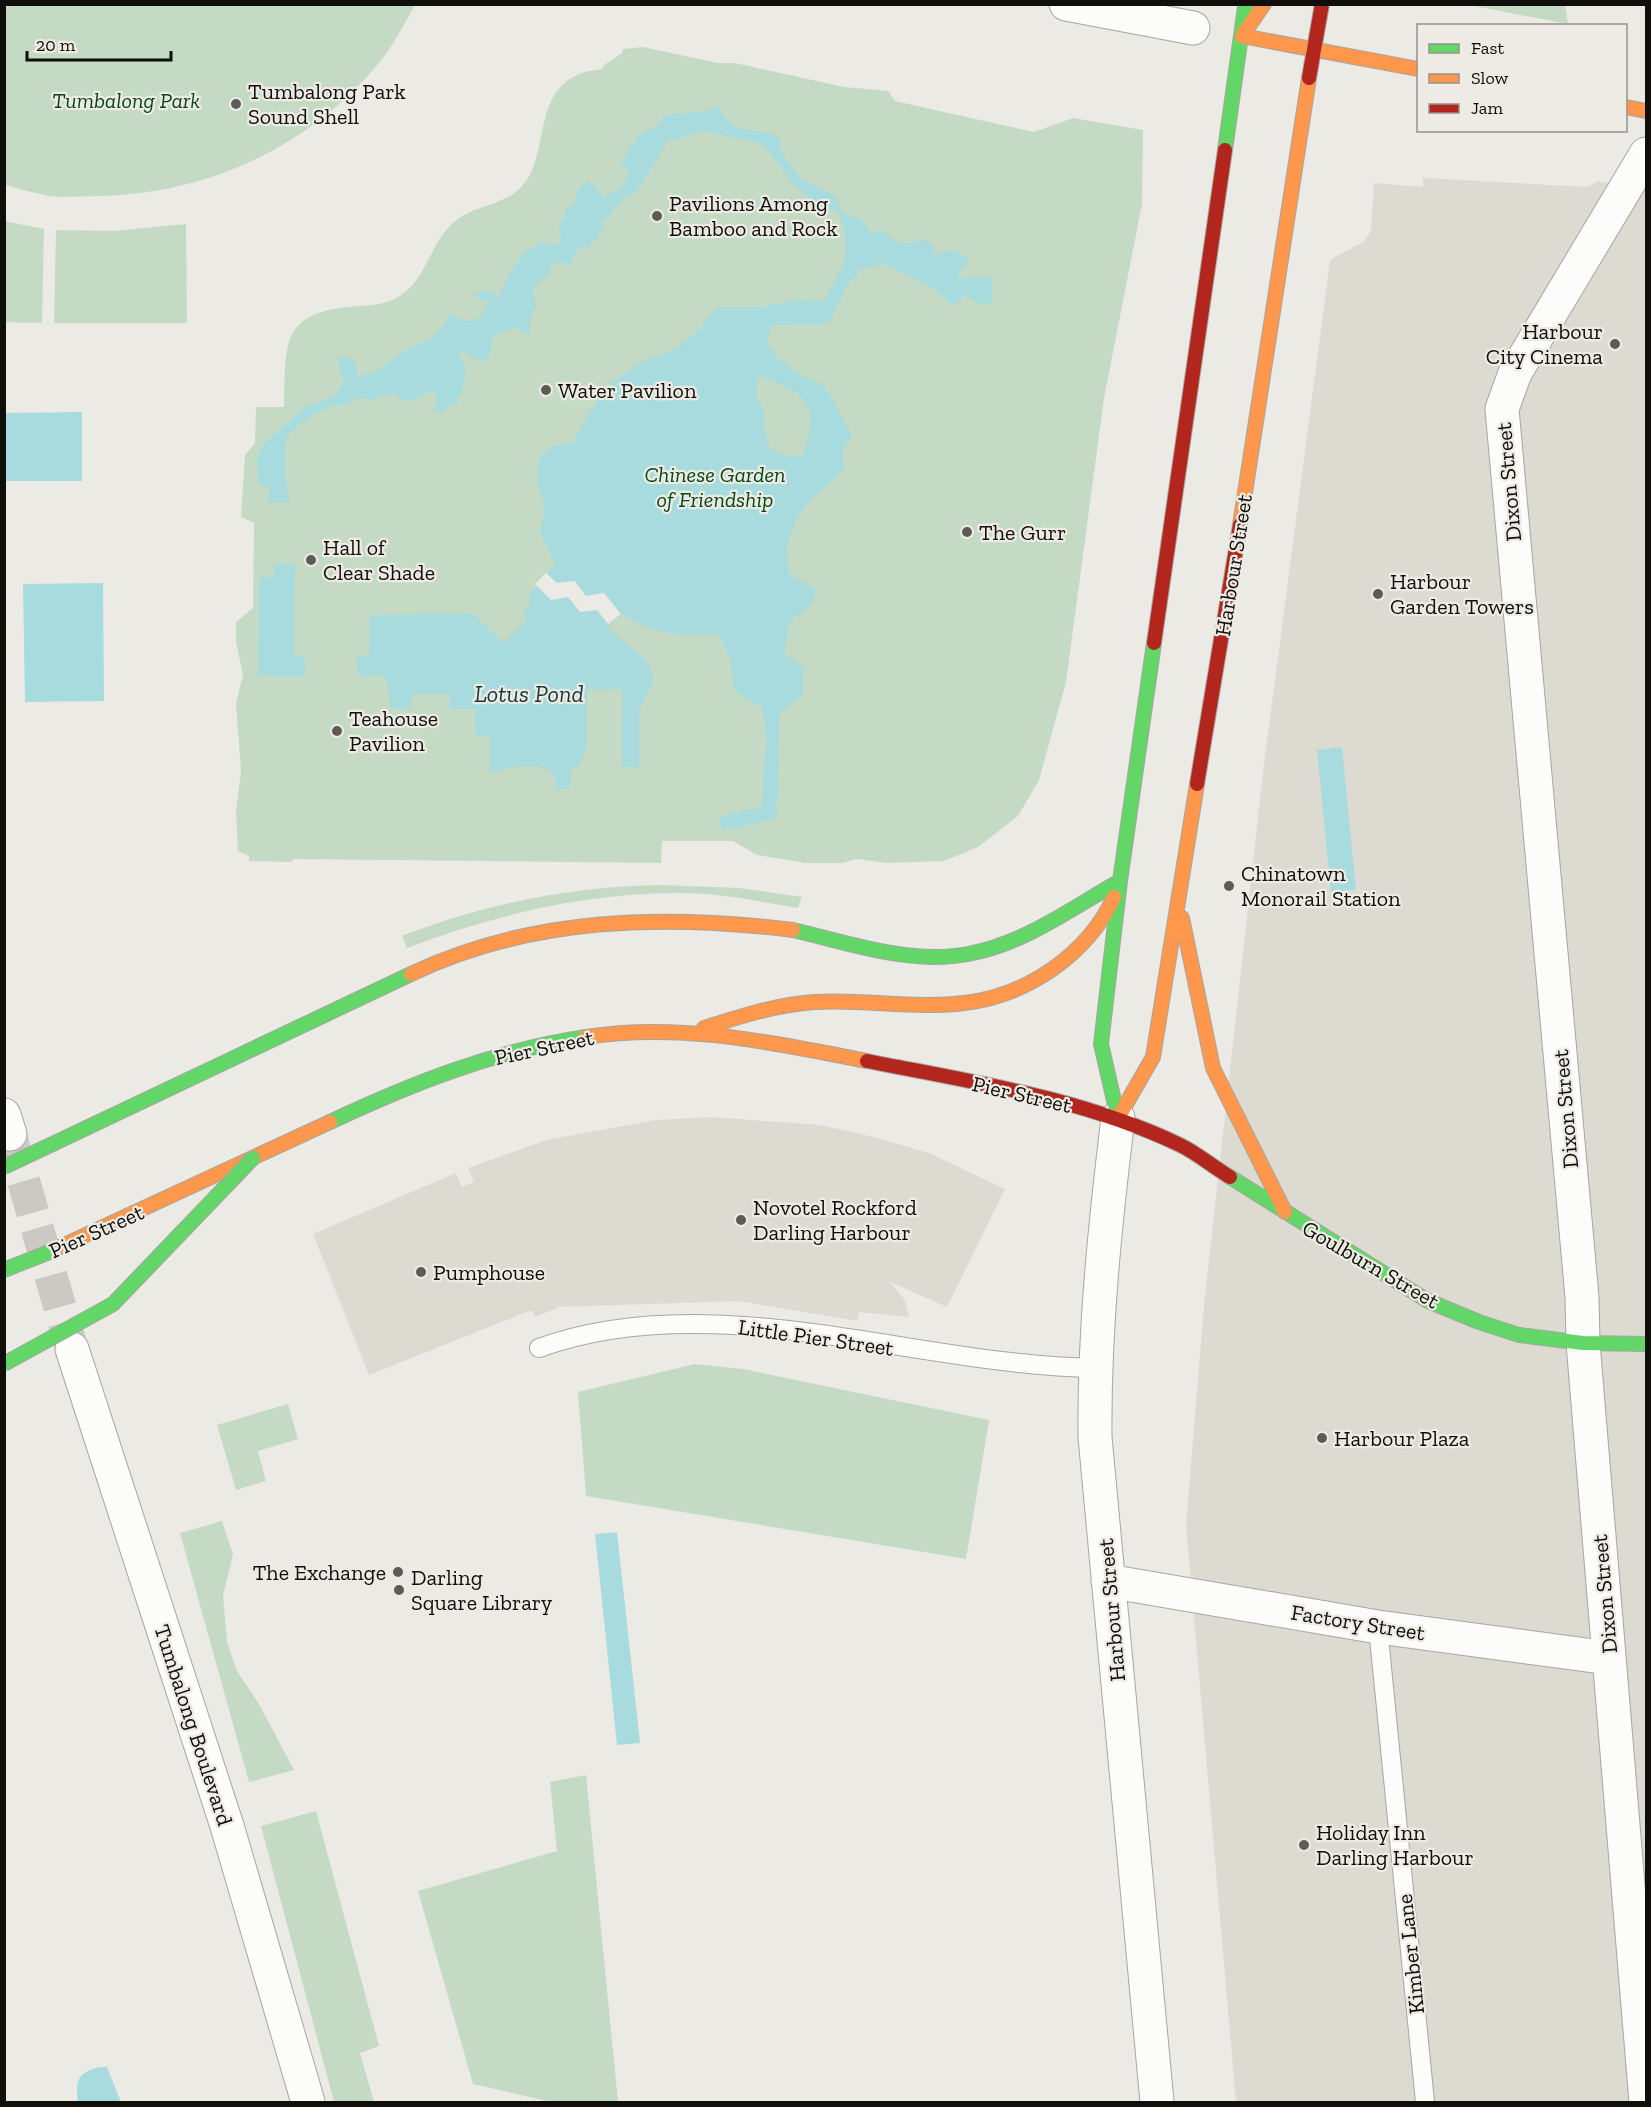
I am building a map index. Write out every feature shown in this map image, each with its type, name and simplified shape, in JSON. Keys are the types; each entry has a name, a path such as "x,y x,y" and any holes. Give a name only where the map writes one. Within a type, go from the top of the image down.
{"main road":[{"name":"Harbour Street","path":"1118,1118 1101,1044 1119,881 1245,4"},
{"path":"1264,4 1242,36 1417,69"},
{"name":"Harbour Street","path":"1118,1118 1153,1056 1265,370 1312,49 1322,4"},
{"path":"1627,107 1647,111"},
{"path":"4,1167 422,969 483,946 557,929 616,921 683,919 738,922 793,930 865,946 928,956 968,954 1014,940 1119,881"},
{"path":"693,1032 773,1007 844,1001 964,1003 992,998 1032,981 1071,956 1096,928 1113,902 1119,881"},
{"path":"1179,902 1213,1068 1287,1215"},
{"name":"Pier Street","path":"4,1270 136,1213 359,1108 458,1067 558,1041 617,1032 693,1032 765,1041 1017,1091 1118,1118"},
{"name":"Goulburn Street","path":"1118,1118 1182,1146 1287,1215 1428,1301 1479,1322 1520,1335 1583,1343 1647,1344"},
{"path":"4,1364 113,1304 253,1158"}],"street":[{"path":"1066,4 1193,28"},
{"name":"Dixon Street","path":"1646,2103 1583,1343 1582,1298 1502,409 1515,373 1647,154"},
{"name":"Harbour Street","path":"1118,1118 1102,1246 1094,1368 1095,1437 1157,2103"},
{"name":"Tumbalong Boulevard","path":"72,1349 227,1826 308,2103"},
{"name":"Factory Street","path":"1108,1581 1378,1627 1609,1658"}],"lane":[{"name":"Little Pier Street","path":"538,1348 593,1332 700,1323 757,1328 996,1362 1094,1368"},
{"name":"Kimber Lane","path":"1378,1627 1425,2103"}],"shaded area":[{"path":"1423,178 1588,187 1598,181 1646,191 1646,2102 1236,2102 1186,1525 1204,1306 1262,780 1330,260 1363,242 1371,231 1374,183 1423,187"},
{"name":"Novotel Rockford Darling Harbour","path":"711,1117 820,1125 874,1137 929,1153 1005,1189 947,1307 890,1282 905,1300 909,1317 859,1312 857,1321 738,1301 560,1307 535,1317 532,1310 369,1375 313,1234 456,1173 462,1187 474,1182 468,1168 546,1140 656,1120"}],"green space":[{"name":"Tumbalong Park","path":"5,4 415,5 379,63 351,93 321,119 254,160 217,175 179,186 139,193 68,197 49,196 5,185"},
{"path":"1469,5 1565,5 1568,24"},
{"name":"Chinese Garden of Friendship","path":"643,47 718,63 735,63 844,87 888,91 895,101 1034,132 1073,118 1143,130 1142,204 1104,398 1066,682 1039,780 1018,816 978,847 944,861 887,863 857,859 842,863 805,863 757,855 733,841 662,841 661,863 293,859 292,862 249,861 249,856 238,851 236,811 241,771 236,703 243,675 236,642 236,622 253,608 254,523 241,517 245,455 255,443 256,407 284,407 285,364 288,347 301,323 314,315 333,309 381,304 410,288 423,270 439,240 454,222 469,212 511,195 529,176 536,159 551,102 561,86 577,75 602,69 604,65 622,53 623,49"},
{"path":"4,221 44,229 42,323 5,322"},
{"path":"186,224 187,323 54,323 56,230 113,231"},
{"path":"661,885 739,888 802,897 798,908 690,893 606,897 505,916 407,948 402,936 464,915 529,899 595,889"},
{"path":"695,1364 743,1369 989,1420 966,1559 586,1496 578,1392"},
{"path":"288,1404 298,1439 258,1451 266,1481 236,1490 217,1425"},
{"path":"222,1521 233,1554 223,1596 227,1642 237,1671 259,1704 294,1770 249,1782 180,1533"},
{"path":"586,1775 618,2102 551,2102 473,2084 418,1891 557,1851 550,1782"},
{"path":"316,1811 379,2046 360,2053 374,2102 334,2102 261,1826"}],"water":[{"name":"Lotus Pond","path":"716,106 725,117 740,128 761,131 780,138 781,151 801,179 835,196 844,214 860,219 871,233 883,230 897,241 906,243 923,239 931,244 936,255 950,249 969,257 967,265 958,272 959,279 990,276 993,284 991,304 977,303 966,295 953,306 933,288 885,264 862,269 848,284 829,322 814,325 771,326 767,344 790,368 805,377 820,382 830,395 852,436 842,451 844,467 836,478 812,498 795,521 787,547 789,573 816,590 812,604 805,606 804,612 793,619 790,624 783,651 803,668 803,695 780,712 776,781 767,782 764,768 767,738 762,706 744,697 736,689 729,657 717,634 679,634 658,631 623,614 608,624 611,631 647,661 654,677 639,712 639,768 622,766 622,689 587,690 586,747 580,765 572,769 569,789 558,789 552,772 544,768 521,766 489,772 490,736 475,734 475,709 450,709 450,694 412,694 411,709 391,708 385,676 357,675 356,657 369,656 370,615 474,614 504,643 526,621 527,616 522,613 529,606 529,595 555,564 540,533 545,506 537,486 538,461 550,447 573,443 604,388 645,360 678,348 700,329 717,307 760,307 799,300 824,301 841,268 846,249 838,212 817,205 796,187 763,144 704,131 668,141 637,191 623,199 604,222 597,239 587,248 577,249 571,265 562,262 552,264 548,274 533,288 536,307 532,313 529,335 516,327 497,334 491,342 491,352 485,360 476,360 464,351 460,354 466,373 462,387 464,393 458,396 458,404 449,406 442,413 434,409 437,404 435,393 429,391 425,396 405,402 392,393 374,400 357,398 351,402 329,407 311,416 286,439 285,473 290,503 269,502 269,487 259,485 257,459 261,447 303,408 334,396 344,383 337,358 349,357 355,362 358,376 373,373 414,345 432,339 452,315 464,321 477,318 486,310 488,303 473,294 485,290 499,297 511,271 521,257 544,241 550,245 560,244 561,232 557,224 565,218 566,209 575,203 578,189 587,181 596,187 602,197 616,191 625,182 629,172 621,163 640,133 655,128 665,115 706,111","holes":["762,376 792,390 801,396 806,404 810,430 801,457 782,455 769,446 763,424 765,416 757,396 757,380"]},
{"path":"82,412 82,481 5,481 5,413"},
{"path":"274,564 295,564 294,655 305,656 304,676 258,676 259,577 274,577"},
{"path":"103,583 104,701 25,702 23,584"},
{"path":"1342,747 1356,890 1331,892 1317,750"},
{"path":"617,1532 640,1743 617,1745 595,1534"},
{"path":"99,2067 107,2067 121,2102 78,2102 77,2088 80,2078 86,2072"}],"pier":[{"path":"546,573 557,583 575,581 586,596 604,593 621,614 608,624 597,610 580,612 568,597 551,600 535,584"}],"waterway":[{"path":"727,822 769,813 771,763"}],"tunnel":[{"path":"10,1134 72,1349"}],"traffic: fast":[{"path":"1225,150 1245,7"},
{"path":"1118,1118 1101,1044 1120,881 1154,643"},
{"path":"793,930 902,955 946,957 968,954 989,949 1028,934 1120,881"},
{"path":"4,1167 411,974"},
{"path":"330,1122 392,1094 455,1070 519,1051 586,1037"},
{"path":"4,1364 113,1304 253,1158"},
{"path":"1230,1177 1428,1301 1479,1322 1519,1335 1583,1343 1646,1344"},
{"path":"4,1270 47,1253"}],"traffic: slow":[{"path":"1242,36 1264,4"},
{"path":"1242,36 1417,69"},
{"path":"1240,525 1309,78"},
{"path":"1627,107 1646,111"},
{"path":"1118,1118 1153,1057 1197,784"},
{"path":"704,1028 758,1012 800,1003 833,1001 946,1005 987,999 1010,992 1053,969 1072,954 1103,918 1114,897"},
{"path":"1182,918 1213,1068 1285,1212"},
{"path":"411,974 457,955 503,941 550,931 598,925 695,922 793,930"},
{"path":"586,1037 622,1033 692,1033 762,1042 867,1061"},
{"path":"47,1253 330,1122"}],"traffic: jam":[{"path":"1309,78 1322,4"},
{"path":"1154,643 1225,150"},
{"path":"1197,784 1240,525"},
{"path":"867,1061 987,1084 1105,1115 1180,1145 1230,1177"}],"place":[{"name":"Tumbalong Park Sound Shell","path":"236,104"},
{"name":"Pavilions Among Bamboo and Rock","path":"657,216"},
{"name":"Harbour City Cinema","path":"1615,344"},
{"name":"Water Pavilion","path":"546,390"},
{"name":"The Gurr","path":"967,532"},
{"name":"Hall of Clear Shade","path":"311,560"},
{"name":"Harbour Garden Towers","path":"1378,594"},
{"name":"Teahouse Pavilion","path":"337,731"},
{"name":"Chinatown Monorail Station","path":"1229,886"},
{"name":"Novotel Rockford Darling Harbour","path":"741,1220"},
{"name":"Pumphouse","path":"421,1272"},
{"name":"Harbour Plaza","path":"1322,1438"},
{"name":"The Exchange","path":"398,1572"},
{"name":"Darling Square Library","path":"399,1590"},
{"name":"Holiday Inn Darling Harbour","path":"1304,1845"}]}
